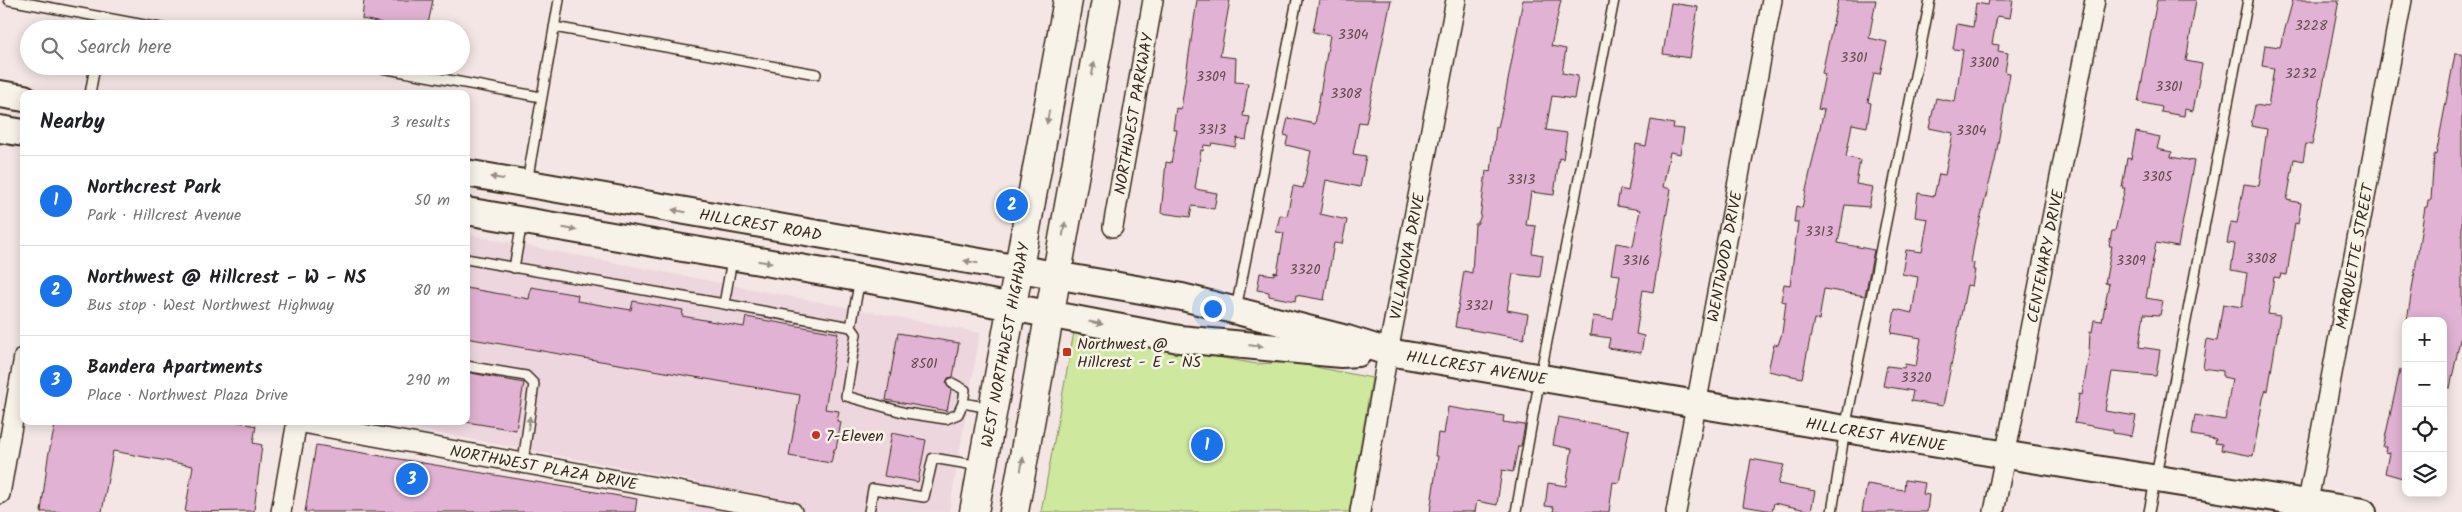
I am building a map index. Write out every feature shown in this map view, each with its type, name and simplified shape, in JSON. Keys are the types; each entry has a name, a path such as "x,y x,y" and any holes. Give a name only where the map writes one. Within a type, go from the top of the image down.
{"main road":[{"name":"WEST NORTHWEST HIGHWAY","path":"974,512 1013,308 1068,0"},
{"path":"1014,512 1048,314 1106,0"}],"street":[{"name":"NORTHWEST PARKWAY","path":"1112,227 1152,0"},
{"name":"VILLANOVA DRIVE","path":"1360,512 1388,352 1456,0"},
{"name":"WENTWOOD DRIVE","path":"1676,512 1772,0"},
{"name":"CENTENARY DRIVE","path":"1994,512 2095,0"},
{"name":"MARQUETTE STREET","path":"2307,507 2402,0"},
{"path":"0,94 20,97"},
{"path":"0,129 20,132"},
{"name":"HILLCREST ROAD","path":"470,174 1055,277"},
{"path":"522,220 527,183"},
{"path":"470,212 860,278 1048,314"},
{"path":"736,257 744,223"},
{"name":"HILLCREST AVENUE","path":"1055,277 1182,298 1347,339 1388,352 2154,479 2307,507 2364,512"},
{"name":"HILLCREST AVENUE","path":"1048,314 1179,339 1342,354 1388,352"},
{"path":"0,494 20,380"},
{"path":"280,512 296,425"},
{"name":"NORTHWEST PLAZA DRIVE","path":"319,425 523,462 733,506 792,512"}],"lane":[{"path":"8,0 119,20"},
{"path":"527,183 558,0"},
{"path":"1236,312 1297,0"},
{"path":"1516,512 1540,377 1614,0"},
{"path":"1832,512 1846,429 1930,0"},
{"path":"2148,512 2248,0"},
{"path":"554,27 816,74"},
{"path":"91,90 93,75"},
{"path":"419,75 541,98"},
{"path":"514,268 522,220"},
{"path":"724,304 736,257"},
{"path":"470,260 851,327 856,334 846,396 906,413 946,419 958,414 963,403 965,390 952,384"},
{"path":"851,327 860,278"},
{"path":"470,367 526,376 534,384 523,462"},
{"path":"963,403 994,408"},
{"path":"869,512 874,489 924,497 933,458 983,466"}],"shaded area":[{"path":"470,235 980,333 949,512 690,512 695,481 395,425 470,425"}],"green space":[{"path":"1074,332 1257,364 1290,362 1372,378 1349,512 1041,512"}],"building":[{"path":"364,0 433,0 429,20 362,19"},
{"path":"1197,0 1230,0 1220,56 1236,58 1235,82 1248,83 1243,116 1250,117 1246,140 1237,138 1235,147 1212,143 1211,146 1204,145 1203,151 1201,150 1195,189 1217,193 1214,209 1192,206 1190,217 1161,213 1166,162 1171,163 1177,130 1173,129 1176,108 1181,109"},
{"path":"1319,0 1391,0 1366,123 1359,122 1353,154 1366,156 1360,187 1326,180 1320,214 1347,220 1342,244 1334,243 1324,300 1296,295 1295,301 1269,296 1269,292 1257,290 1260,273 1274,275 1274,272 1277,273 1284,233 1276,232 1280,215 1287,216 1293,186 1303,188 1311,151 1286,145 1288,136 1284,135 1288,118 1315,124 1330,35 1313,32"},
{"path":"1523,0 1561,0 1551,46 1566,49 1562,73 1578,76 1574,99 1552,96 1546,130 1567,133 1563,159 1559,158 1554,195 1531,192 1526,225 1536,226 1532,253 1543,255 1540,277 1513,274 1507,310 1528,314 1524,339 1455,327 1464,271 1472,273 1475,224 1477,224 1480,218 1486,171 1491,172 1496,127 1498,127 1504,102"},
{"path":"1838,0 1876,0 1869,38 1887,42 1880,74 1874,73 1868,102 1871,103 1867,127 1852,124 1846,157 1860,160 1856,184 1873,187 1869,207 1845,205 1838,243 1874,250 1865,296 1824,289 1819,320 1814,319 1802,378 1768,371 1774,344 1778,345 1782,333 1786,302 1781,301 1784,284 1790,285 1798,222 1794,222 1796,206 1802,208 1824,110 1818,109 1825,74 1822,73"},
{"path":"1989,0 2013,0 2010,18 1997,16 1992,44 1999,45 1998,51 2008,53 2005,72 2010,73 1995,161 1975,239 1971,262 1974,263 1973,270 1975,270 1972,286 1967,285 1943,406 1911,401 1913,391 1883,386 1887,366 1904,368 1905,364 1916,366 1921,338 1891,333 1895,309 1912,313 1918,277 1902,274 1906,250 1922,252 1928,219 1915,217 1918,193 1934,196 1939,174 1945,175 1953,133 1929,128 1936,98 1955,102 1963,50 1953,49 1957,24 1973,27 1976,3 1988,5"},
{"path":"2157,0 2196,0 2186,61 2202,64 2193,111 2185,109 2184,116 2161,112 2162,107 2138,102"},
{"path":"2293,0 2339,0 2312,145 2306,144 2303,161 2294,159 2287,200 2301,203 2298,224 2295,223 2287,275 2281,274 2280,278 2274,277 2268,314 2280,316 2268,391 2266,390 2263,399 2253,456 2221,450 2222,444 2215,443 2216,439 2192,435 2195,415 2225,420 2232,379 2223,377 2223,371 2203,368 2207,339 2217,341 2223,304 2242,307 2247,273 2231,270 2235,244 2227,243 2231,222 2237,223 2244,184 2259,186 2267,129 2251,126 2255,105 2268,107 2274,68 2262,66 2265,45 2280,47"},
{"path":"1671,3 1698,7 1690,58 1663,54"},
{"path":"2455,54 2462,54 2462,330 2450,388 2447,388 2447,317 2408,317 2425,207 2427,207 2428,200 2431,200 2434,154 2436,155"},
{"path":"1651,120 1674,124 1673,128 1684,129 1680,154 1670,152 1663,187 1671,189 1653,292 1643,290 1636,334 1644,336 1641,353 1608,348 1610,338 1590,335 1593,316 1613,319 1620,275 1611,274 1616,243 1633,246 1640,210 1617,206 1620,189 1628,191 1636,144 1646,146"},
{"path":"2136,132 2160,137 2157,149 2172,152 2171,157 2194,161 2178,247 2156,243 2146,298 2163,301 2160,315 2144,314 2139,347 2160,350 2156,376 2112,372 2105,411 2136,416 2132,436 2113,433 2113,430 2075,423 2079,394 2082,395 2089,354 2090,331 2092,332 2094,320 2102,321 2109,284 2105,283 2112,246 2109,246 2112,231 2115,231 2125,188 2122,188 2127,158 2131,159"},
{"path":"531,287 578,295 577,301 631,310 633,301 683,310 682,316 744,327 746,317 838,333 825,409 839,411 837,421 841,422 836,449 834,449 831,463 789,456 800,395 470,339 470,289 529,299"},
{"path":"898,333 959,343 953,377 948,378 946,383 951,390 947,411 886,400"},
{"path":"2400,370 2402,370 2402,478 2385,473 2389,453 2385,452 2386,447 2383,447"},
{"path":"470,373 524,383 516,430 470,423"},
{"path":"1448,407 1504,416 1503,422 1525,425 1521,446 1518,446 1513,472 1502,470 1497,505 1477,501 1475,512 1430,512 1438,456 1435,456 1438,433 1444,434"},
{"path":"1558,417 1629,430 1619,483 1613,482 1609,512 1553,512 1554,507 1545,506 1548,483 1566,486 1572,449 1553,445"},
{"path":"55,425 252,425 256,426 253,443 262,445 254,511 185,512 193,466 113,451 102,512 41,512 48,457"},
{"path":"892,433 926,440 918,482 884,476"},
{"path":"316,445 637,499 635,512 305,512"},
{"path":"1751,459 1784,465 1778,484 1815,491 1811,511 1774,503 1772,511 1743,506"},
{"path":"1905,480 1925,483 1923,494 1929,495 1927,512 1862,512 1867,484 1904,490"}],"place":[{"name":"Northwest @ Hillcrest - W - NS","path":"1012,205"},
{"name":"Northwest @ Hillcrest - E - NS","path":"1067,352"},
{"name":"7-Eleven","path":"816,435"},
{"name":"Northcrest Park","path":"1207,445"},
{"name":"Bandera Apartments","path":"412,479"}]}
